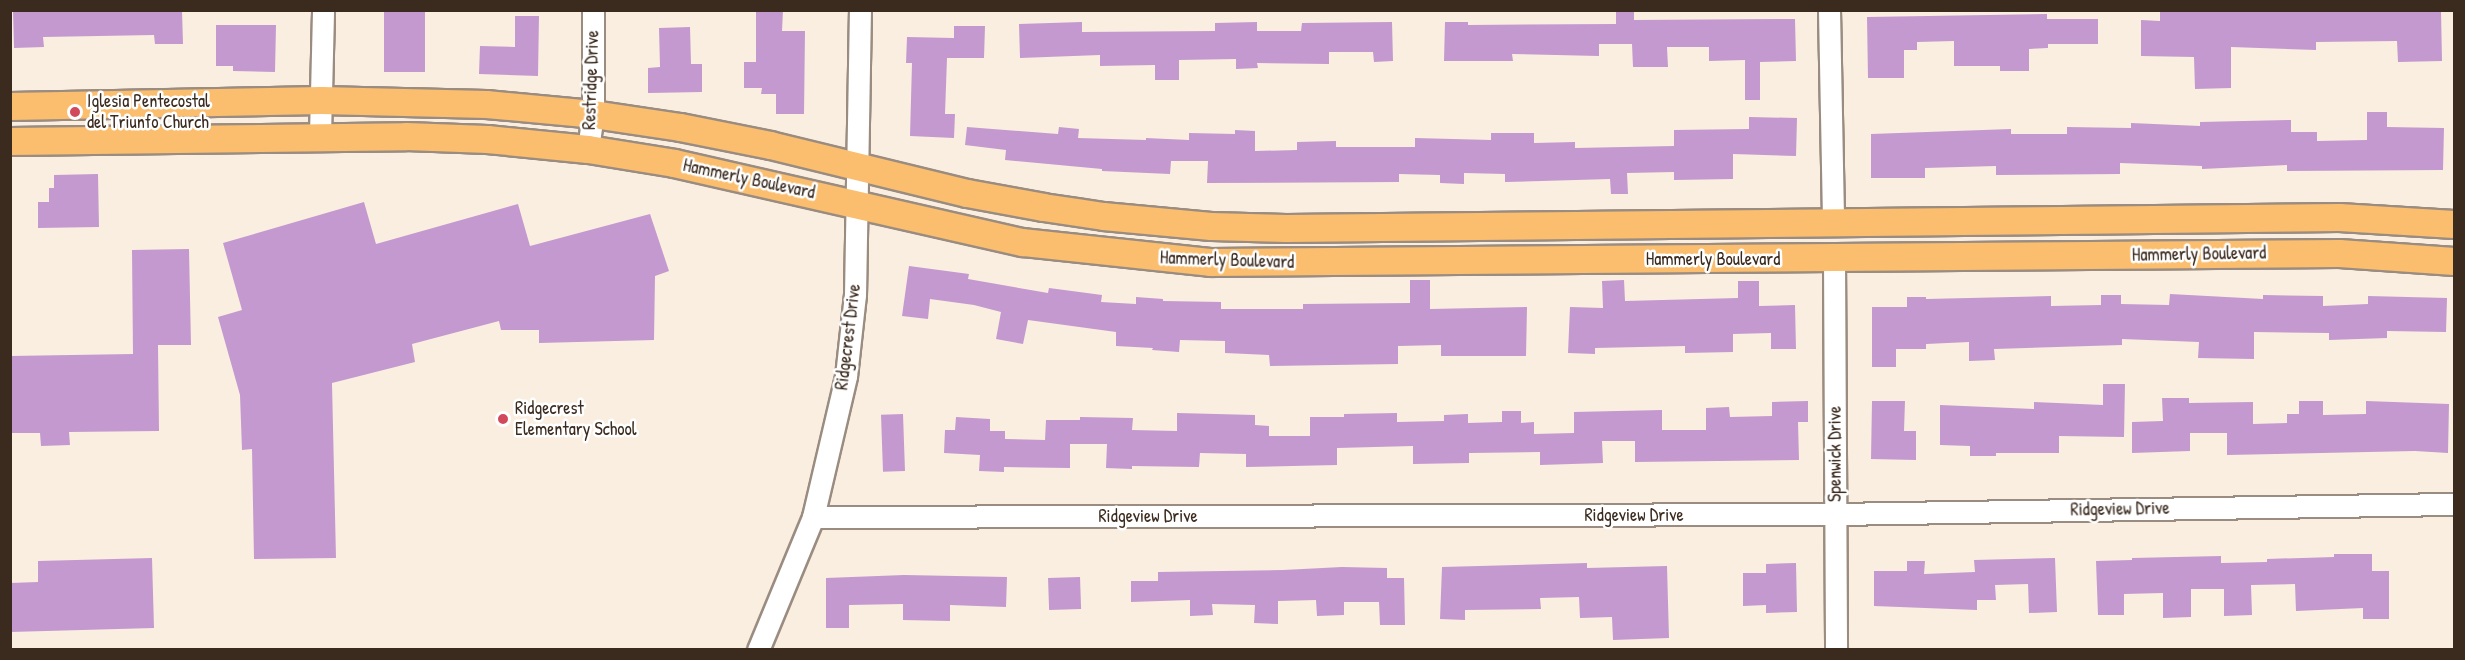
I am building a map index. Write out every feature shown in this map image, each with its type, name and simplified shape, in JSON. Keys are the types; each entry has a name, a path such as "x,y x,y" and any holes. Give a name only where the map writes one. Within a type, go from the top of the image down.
{"main road":[{"name":"Hammerly Boulevard","path":"10,106 321,100 486,104 593,114 680,127 967,193 1043,207 1103,216 1211,226 1286,228 1833,220 2339,217 2454,224"},
{"name":"Hammerly Boulevard","path":"10,141 320,135 487,139 588,149 674,163 855,202 1023,242 1209,262 1834,259 2281,253 2339,253 2454,261"},
{"path":"2281,253 2282,218"},
{"path":"1703,259 1770,241 1799,241 1816,237 1833,220"},
{"path":"1834,259 1845,242 1862,237 1897,237 1953,220"},
{"path":"1209,262 1211,226"},
{"path":"1485,226 1485,260"}],"street":[{"path":"320,135 323,10"},
{"name":"Restridge Drive","path":"588,149 593,114 593,10"},
{"name":"Ridgecrest Drive","path":"758,650 813,517 846,375 855,295 860,10"},
{"path":"1828,10 1833,220"},
{"name":"Spenwick Drive","path":"1834,259 1836,650"},
{"name":"Ridgeview Drive","path":"813,517 1835,514 2454,504"}],"building":[{"path":"13,10 182,10 183,44 155,44 154,35 43,37 44,47 14,48"},
{"path":"384,10 425,10 425,72 384,72"},
{"path":"756,10 783,10 782,31 805,31 804,114 776,114 776,94 761,94 762,88 744,88 744,62 756,62"},
{"path":"1616,10 1634,10 1634,20 1795,19 1796,61 1760,62 1760,100 1745,100 1745,60 1709,61 1709,47 1667,47 1668,67 1633,67 1632,44 1599,44 1599,56 1512,54 1513,61 1444,61 1445,22 1468,22 1468,25 1616,24"},
{"path":"2160,10 2441,10 2442,61 2398,62 2397,41 2316,42 2316,50 2231,47 2231,88 2195,89 2194,57 2141,56 2141,20 2160,21"},
{"path":"2047,14 2047,19 2098,19 2098,44 2048,44 2048,48 2029,49 2029,71 2000,71 2000,66 1954,66 1954,41 1917,42 1917,50 1904,50 1904,78 1868,78 1867,17"},
{"path":"515,16 539,16 538,76 479,74 480,46 515,47"},
{"path":"1082,22 1082,32 1215,31 1215,23 1257,22 1257,31 1301,31 1302,23 1392,22 1393,61 1374,62 1373,52 1329,52 1329,64 1257,63 1258,68 1236,69 1236,59 1179,60 1179,80 1155,80 1155,65 1100,66 1100,55 1020,58 1019,24"},
{"path":"216,25 276,25 275,72 233,71 233,66 216,66"},
{"path":"954,26 985,26 984,58 947,58 945,114 955,114 954,138 910,136 912,63 906,63 907,37 954,38"},
{"path":"690,27 691,64 702,64 702,92 648,93 648,68 660,67 659,28"},
{"path":"2367,112 2387,112 2387,127 2444,128 2443,170 2287,171 2287,165 2202,169 2202,166 2120,163 2120,174 1996,175 1996,166 1925,168 1925,178 1871,178 1871,134 2011,129 2011,134 2067,134 2067,127 2131,128 2131,123 2200,126 2200,122 2291,120 2291,132 2317,132 2317,141 2367,140"},
{"path":"1749,117 1797,118 1796,156 1733,154 1733,179 1674,180 1674,172 1627,173 1628,194 1611,194 1610,179 1505,182 1505,174 1464,173 1464,184 1440,183 1440,175 1399,174 1399,182 1207,183 1208,161 1171,161 1170,174 1102,171 1102,169 1005,160 1006,150 965,145 967,127 1058,134 1059,127 1079,129 1078,138 1146,140 1146,138 1189,140 1189,133 1235,134 1235,130 1255,131 1255,151 1297,150 1297,142 1336,141 1336,147 1415,147 1415,138 1491,140 1491,133 1534,133 1534,143 1575,142 1575,148 1674,146 1674,130 1749,129"},
{"path":"98,174 99,227 38,228 38,202 49,202 49,188 54,188 54,175"},
{"path":"364,202 376,244 518,204 530,246 650,214 669,271 655,276 654,340 539,343 539,330 501,330 499,321 412,344 415,362 332,383 336,558 254,559 252,449 242,450 240,395 218,317 242,310 223,243"},
{"path":"189,249 191,345 158,345 159,431 69,432 70,445 41,446 40,433 10,433 10,356 133,354 132,250"},
{"path":"909,266 969,274 968,279 1048,293 1049,288 1102,295 1101,302 1136,304 1136,297 1163,299 1163,301 1221,302 1221,309 1303,309 1303,304 1410,303 1410,280 1430,280 1430,309 1527,307 1526,356 1441,356 1441,345 1398,346 1398,364 1270,366 1269,355 1225,353 1225,341 1180,340 1179,352 1152,350 1153,348 1116,346 1116,332 1028,320 1023,344 996,339 1001,312 974,305 930,299 928,319 902,316"},
{"path":"1624,280 1625,301 1738,298 1738,281 1759,281 1759,306 1795,305 1796,349 1771,349 1771,333 1733,334 1733,352 1685,353 1685,346 1595,348 1595,354 1568,353 1570,307 1603,308 1602,281"},
{"path":"2170,294 2263,299 2263,295 2323,296 2323,306 2368,304 2368,296 2447,298 2446,332 2387,331 2387,338 2329,340 2329,333 2254,332 2254,359 2198,358 2199,342 2122,339 2122,345 1994,349 1995,360 1969,361 1969,342 1926,344 1926,349 1896,349 1896,367 1872,367 1872,307 1907,307 1907,297 1926,297 1926,299 2051,296 2051,306 2101,305 2101,295 2121,295 2121,304 2169,305"},
{"path":"2103,384 2125,384 2124,437 2059,436 2059,453 1996,453 1996,456 1970,456 1970,446 1940,445 1940,405 2034,409 2034,402 2103,405"},
{"path":"2162,398 2189,398 2189,403 2253,402 2253,424 2287,423 2287,414 2299,414 2299,401 2323,401 2323,415 2366,414 2366,401 2449,404 2448,453 2415,451 2227,455 2227,433 2190,433 2190,451 2132,453 2132,422 2163,421"},
{"path":"1808,401 1808,422 1798,422 1799,460 1635,462 1635,441 1602,441 1603,463 1540,465 1540,452 1469,453 1469,463 1413,464 1413,446 1337,448 1337,465 1246,467 1246,454 1200,453 1199,467 1132,466 1132,469 1106,468 1107,444 1070,444 1070,468 1004,467 1004,472 979,471 980,455 944,453 945,430 955,430 956,417 990,419 990,431 1005,431 1005,439 1045,440 1046,420 1080,420 1080,417 1133,418 1132,430 1177,431 1177,413 1255,415 1255,425 1269,426 1269,436 1310,436 1310,417 1397,413 1397,422 1444,421 1444,415 1468,414 1468,423 1502,422 1502,411 1521,411 1521,423 1534,422 1534,434 1574,433 1574,412 1662,410 1662,430 1706,430 1706,408 1729,407 1730,417 1772,416 1772,402"},
{"path":"1872,401 1905,401 1904,431 1916,431 1916,460 1871,459"},
{"path":"903,414 905,471 883,472 881,415"},
{"path":"2334,554 2372,554 2372,571 2389,571 2389,619 2363,619 2363,608 2296,611 2295,584 2251,585 2252,615 2224,616 2224,589 2191,589 2191,617 2163,618 2163,593 2124,594 2124,615 2098,615 2096,561 2221,556 2221,563 2267,562 2267,559 2334,557"},
{"path":"152,558 154,628 10,632 10,583 38,582 38,561"},
{"path":"2055,558 2057,612 2029,613 2028,584 1995,585 1996,600 1977,600 1977,610 1874,606 1874,571 1907,571 1907,561 1925,561 1924,574 1975,572 1974,560"},
{"path":"1587,563 1587,568 1667,566 1669,638 1613,640 1612,617 1580,618 1579,597 1540,598 1541,609 1465,610 1465,620 1440,619 1442,567"},
{"path":"1796,563 1797,612 1766,613 1766,605 1743,606 1743,573 1766,573 1766,564"},
{"path":"1387,568 1387,578 1404,578 1405,625 1380,625 1379,602 1344,602 1344,615 1317,616 1316,600 1278,601 1278,624 1254,623 1255,605 1212,604 1213,615 1190,616 1190,600 1131,602 1131,581 1158,581 1158,572"},
{"path":"904,575 1007,577 1006,607 950,605 950,621 903,620 903,604 849,605 849,628 826,628 826,578"},
{"path":"1080,577 1081,609 1049,610 1048,578"}],"place":[{"name":"Iglesia Pentecostal del Triunfo Church","path":"75,112"},
{"name":"Ridgecrest Elementary School","path":"503,419"}]}
